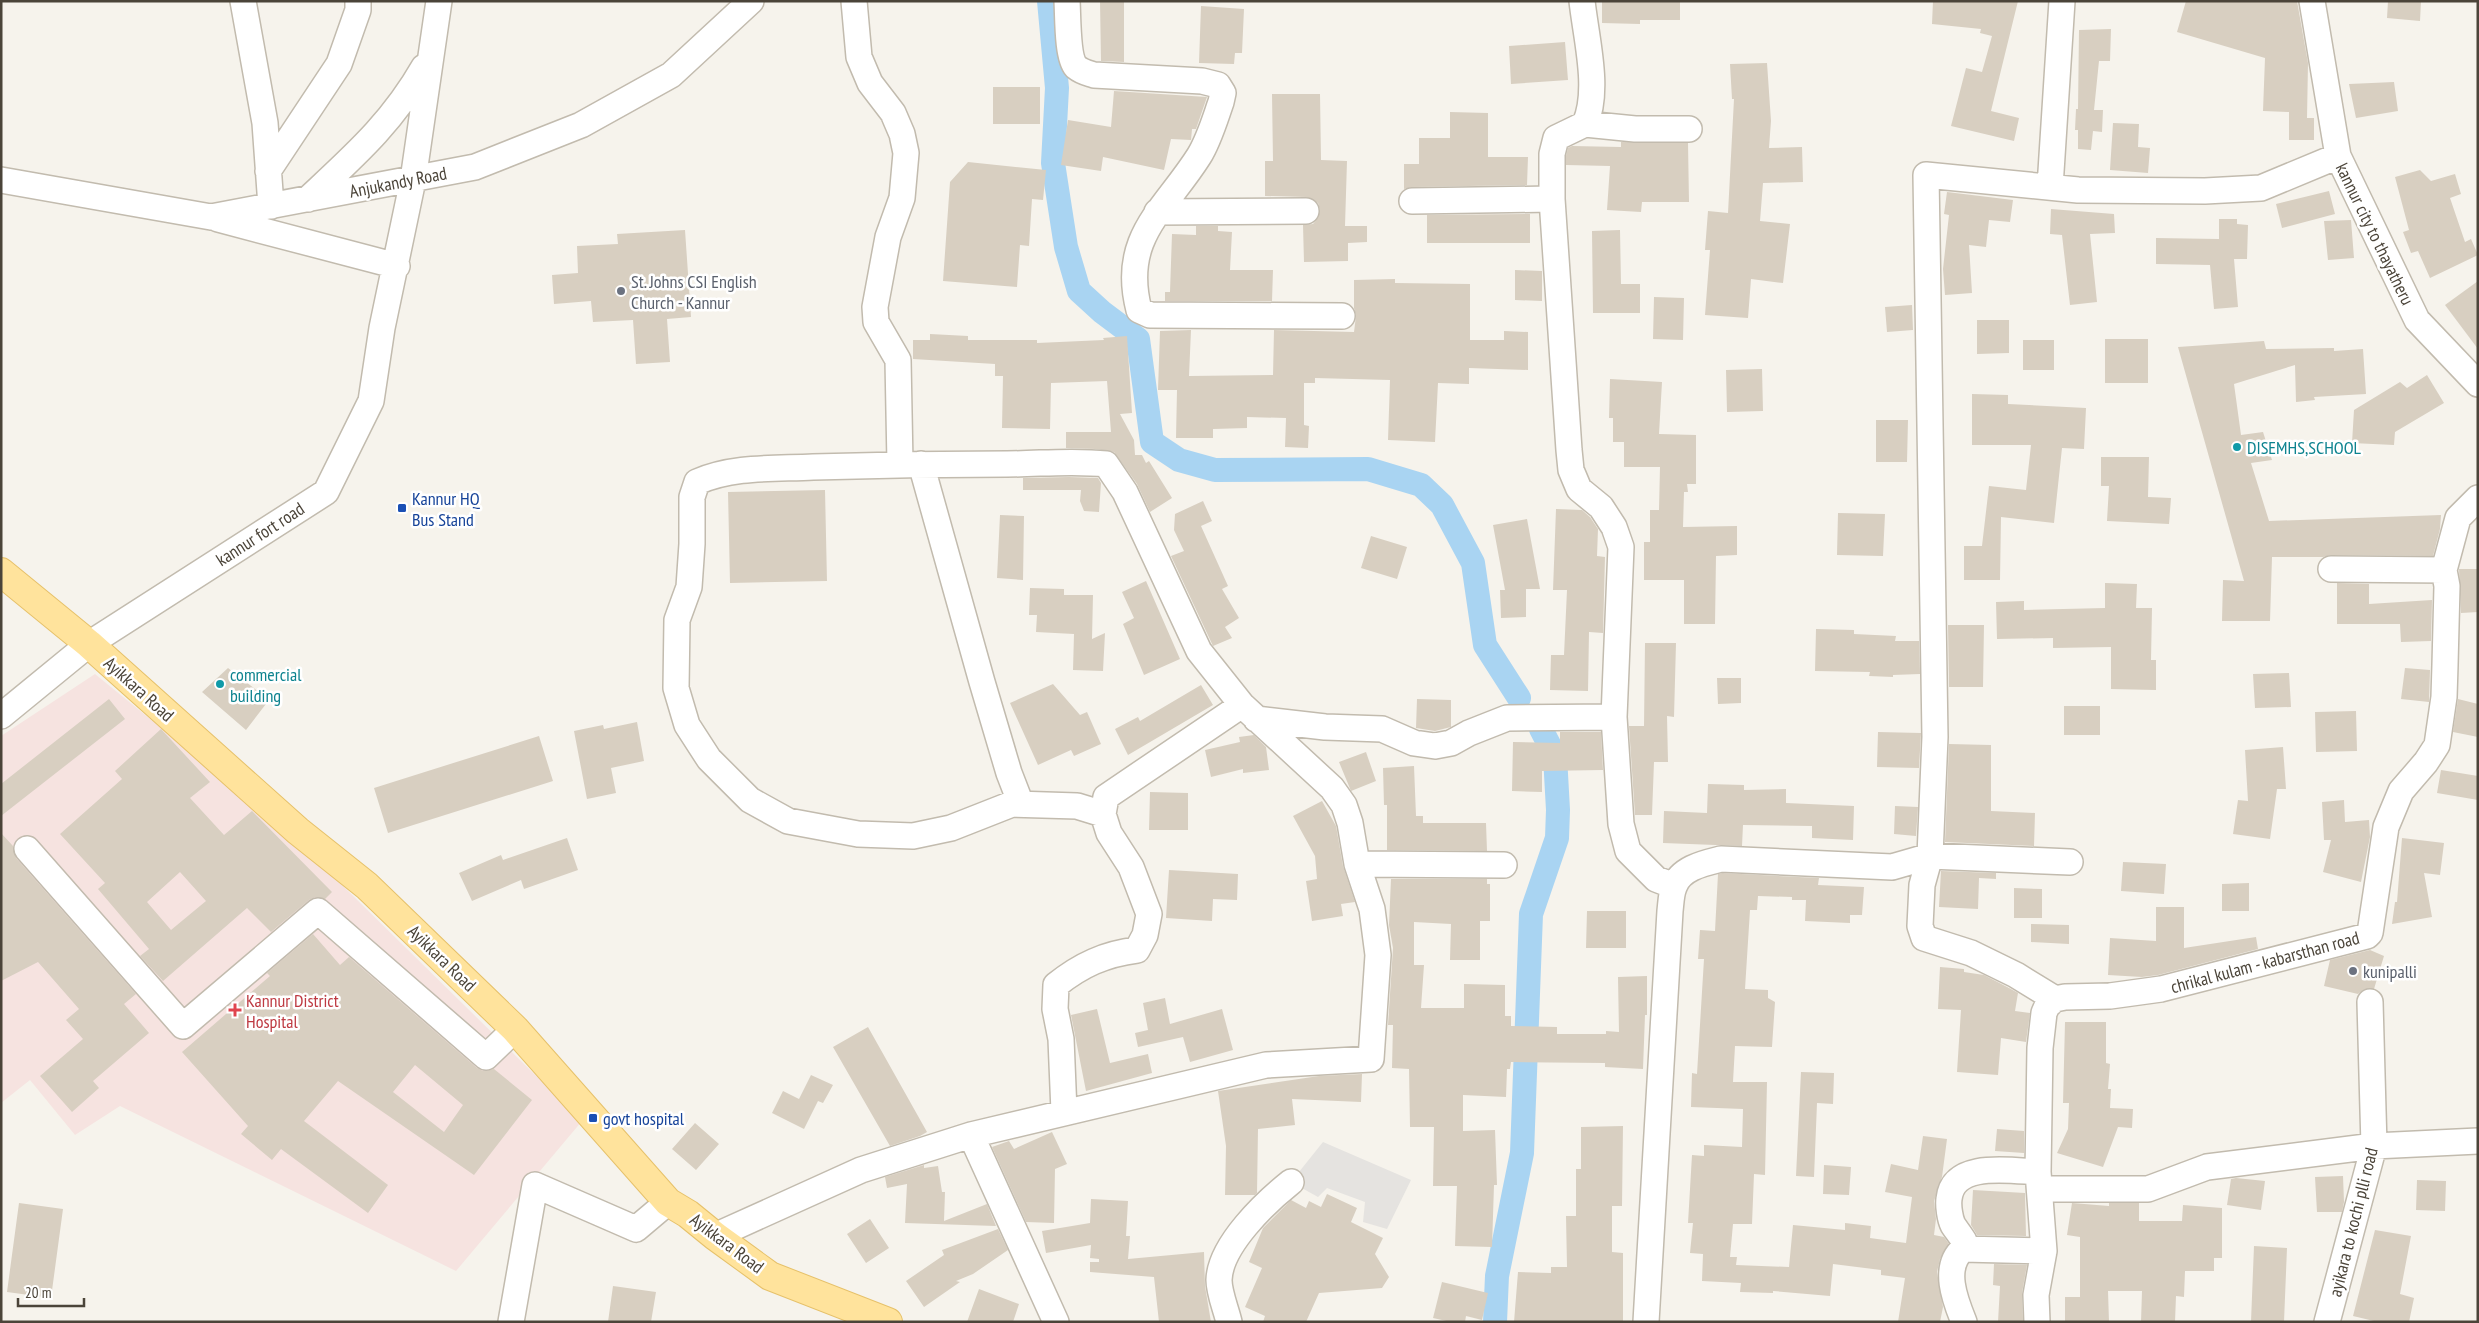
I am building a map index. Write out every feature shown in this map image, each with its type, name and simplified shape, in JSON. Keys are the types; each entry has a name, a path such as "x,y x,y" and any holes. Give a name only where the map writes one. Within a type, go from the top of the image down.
{"main road":[{"name":"Ayikkara Road","path":"1,572 89,644 298,831 367,886 515,1029 668,1202 688,1214 770,1276 888,1322"}],"street":[{"path":"243,1 265,123 271,206"},
{"path":"268,171 339,64 358,10 358,1"},
{"name":"kannur fort road","path":"1,716 89,644 326,492 372,401 382,328 413,180 439,1"},
{"path":"854,1 859,58 870,82 892,113 902,134 906,153 902,198 888,236 876,307 876,322 898,360 910,464 1009,773 1021,804"},
{"path":"1067,1 1071,52 1075,66 1082,72 1094,75 1202,81 1218,85 1223,93 1201,154 1157,212 1142,237 1136,256 1134,292 1139,310 1150,315 1342,316"},
{"path":"1582,1 1593,96 1585,124"},
{"path":"2050,187 2062,1"},
{"name":"kannur city to thayatheru","path":"2312,1 2338,156 2417,320 2478,384"},
{"name":"Anjukandy Road","path":"1,180 211,217 475,167 581,126 671,75 742,5"},
{"path":"308,199 368,143 406,98 430,55"},
{"path":"1674,886 1656,879 1628,851 1622,824 1614,717 1621,547 1614,526 1601,507 1579,489 1571,470 1564,402 1552,200 1553,144 1556,138 1585,124 1635,129 1689,129"},
{"path":"2037,1322 2036,1295 2044,1251 2039,1180 2040,1048 2044,1013 2047,1006 2055,999 2016,975 1971,953 1924,938 1920,926 1922,885 1930,856 1935,737 1926,174 2078,190 2206,192 2261,188 2338,156"},
{"path":"1412,201 1552,200"},
{"path":"1157,212 1306,211"},
{"path":"211,217 396,266"},
{"path":"715,1236 861,1170 971,1135 1266,1064 1371,1059 1378,955 1372,909 1357,864 1350,823 1344,805 1332,788 1249,712 1199,651 1125,492 1106,464 1087,462 1053,464 910,464 753,470 710,476 697,482 692,497 692,544 689,587 677,620 676,688 686,725 709,759 750,800 788,821 858,834 913,836 951,828 1012,804 1076,806 1103,814"},
{"name":"chrikal kulam - kabarsthan road","path":"2055,999 2065,996 2110,996 2161,989 2366,936 2370,933 2386,827 2401,791 2426,762 2436,745 2444,697 2446,586 2444,570 2458,518 2478,498"},
{"path":"2332,569 2444,570"},
{"path":"1064,1112 1060,1039 1055,1008 1056,985 1074,970 1095,959 1137,950 1145,935 1149,914 1131,867 1109,833 1103,814 1106,797 1116,789 1249,712 1326,727 1382,729 1414,743 1435,746 1451,743 1469,733 1506,718 1614,717"},
{"path":"27,849 183,1026 318,911 486,1057 515,1029"},
{"path":"1646,1322 1670,921 1674,886 1683,875 1698,865 1721,859 1892,867 1930,856 2070,862"},
{"path":"1357,864 1504,865"},
{"name":"ayikara to kochi plli road","path":"2327,1322 2374,1146 2370,1002"},
{"path":"971,1135 1056,1322"},
{"path":"1964,1322 1953,1294 1952,1273 1957,1255 1963,1249 1964,1241 1952,1224 1948,1203 1950,1191 1960,1179 1980,1170 2039,1180 2148,1189 2207,1167 2374,1146 2478,1141"},
{"path":"1229,1322 1219,1280 1226,1254 1266,1202 1291,1182"},
{"path":"511,1322 536,1185 636,1229 668,1202"},
{"path":"1963,1249 2044,1251"}],"shaded area":[{"name":"Kannur District Hospital","path":"95,674 285,829 582,1121 456,1271 120,1106 75,1135 30,1080 1,1103 1,736"},
{"path":"1323,1142 1411,1180 1387,1229 1363,1222 1365,1202 1327,1188 1318,1197 1291,1182"}],"building":[{"path":"1100,1 1124,1 1124,62 1101,61"},
{"path":"1602,1 1680,1 1680,20 1640,20 1640,24 1602,23"},
{"path":"1933,1 2018,1 1991,111 2019,118 2014,141 1951,126 1966,68 1982,72 1992,36 1980,33 1981,29 1932,24"},
{"path":"2186,1 2297,1 2308,63 2307,118 2314,118 2314,140 2289,140 2289,112 2263,111 2265,58 2177,32"},
{"path":"2388,1 2421,1 2420,21 2387,18"},
{"path":"1201,6 1244,9 1242,53 1235,53 1234,64 1199,63"},
{"path":"2111,29 2110,61 2099,61 2094,110 2103,110 2102,132 2093,131 2091,150 2078,149 2078,130 2075,130 2076,109 2078,109 2079,30"},
{"path":"1565,42 1568,80 1511,84 1509,46"},
{"path":"1767,63 1771,121 1769,148 1802,147 1803,182 1763,183 1760,221 1790,224 1783,283 1751,279 1748,318 1705,315 1710,250 1705,250 1708,211 1728,213 1734,99 1732,99 1730,64"},
{"path":"2394,82 2398,111 2356,118 2349,84"},
{"path":"993,87 1040,87 1040,124 993,124"},
{"path":"1114,91 1207,97 1196,129 1192,129 1191,140 1171,139 1164,170 1103,157 1101,171 1061,165 1068,120 1111,127"},
{"path":"1272,94 1320,94 1321,160 1347,161 1345,226 1367,226 1367,242 1348,243 1348,261 1304,262 1303,225 1313,224 1318,218 1320,210 1318,203 1306,197 1265,196 1265,161 1273,161"},
{"path":"1450,112 1488,113 1488,157 1528,157 1527,185 1412,187 1404,189 1404,164 1419,164 1419,138 1450,138"},
{"path":"2113,123 2139,124 2138,147 2150,148 2148,173 2110,170"},
{"path":"1621,142 1688,143 1689,202 1642,202 1641,212 1607,210 1610,166 1566,165 1566,156 1568,148 1572,146 1621,147"},
{"path":"968,162 1046,170 1043,200 1032,199 1029,246 1020,245 1017,287 943,281 950,182"},
{"path":"2420,170 2431,181 2455,174 2461,194 2450,198 2465,242 2471,239 2478,255 2430,278 2418,251 2411,253 2403,232 2409,230 2395,177"},
{"path":"2329,191 2335,214 2282,228 2276,204"},
{"path":"1947,192 2013,200 2010,222 1989,220 1986,247 1969,245 1972,293 1945,295 1943,269 1949,215 1944,214"},
{"path":"2051,209 2114,214 2115,233 2090,234 2097,302 2070,305 2062,235 2050,234"},
{"path":"1530,214 1530,243 1427,243 1427,215"},
{"path":"2219,219 2237,219 2237,224 2248,225 2247,259 2234,259 2238,307 2214,309 2210,265 2156,264 2156,238 2219,239"},
{"path":"2351,220 2354,258 2328,260 2324,221"},
{"path":"1196,226 1218,226 1218,231 1232,232 1230,270 1273,270 1272,301 1165,301 1165,292 1170,292 1172,234 1196,235"},
{"name":"St. Johns CSI English Church - Kannur","path":"685,230 691,317 667,319 670,362 636,364 633,320 593,322 591,301 554,304 552,275 578,273 577,246 618,244 617,234"},
{"path":"1620,230 1621,284 1640,284 1640,313 1593,313 1592,231"},
{"path":"1515,270 1542,271 1542,301 1515,300"},
{"path":"1395,279 1395,283 1470,284 1470,340 1504,340 1504,331 1528,332 1528,370 1469,368 1469,384 1438,383 1435,442 1388,440 1390,380 1315,378 1315,383 1304,383 1304,425 1309,426 1308,448 1285,447 1286,418 1247,417 1247,428 1213,429 1213,438 1176,438 1177,390 1158,390 1160,331 1191,330 1189,376 1273,375 1274,330 1354,332 1356,316 1354,308 1354,280"},
{"path":"2478,281 2478,349 2445,305"},
{"path":"1654,297 1684,298 1683,340 1653,339"},
{"path":"1912,305 1913,330 1887,332 1885,307"},
{"path":"1977,320 2009,320 2009,353 1977,354"},
{"path":"930,334 968,336 968,340 1037,340 1037,343 1104,340 1103,338 1127,336 1132,413 1120,414 1134,440 1135,455 1142,455 1146,463 1149,461 1172,498 1150,512 1137,484 1114,452 1066,448 1066,432 1111,432 1107,381 1051,383 1050,429 1002,428 1003,376 995,376 995,364 913,359 913,340 930,340"},
{"path":"2105,339 2148,339 2148,383 2105,383"},
{"path":"2023,340 2054,340 2054,370 2023,370"},
{"name":"DISEMHS,SCHOOL","path":"2264,341 2266,349 2334,348 2334,351 2363,349 2366,394 2314,397 2315,400 2296,402 2295,365 2234,384 2241,435 2263,432 2272,460 2251,463 2269,521 2441,515 2440,529 2433,556 2331,555 2323,557 2272,557 2270,621 2222,621 2223,580 2244,581 2178,347"},
{"path":"1762,369 1763,411 1727,412 1726,370"},
{"path":"2427,375 2444,403 2395,432 2394,445 2352,443 2354,410 2400,382 2407,388"},
{"path":"1610,379 1662,382 1659,434 1696,435 1696,484 1687,484 1688,492 1684,492 1683,527 1737,526 1737,555 1716,556 1715,624 1684,624 1684,580 1644,580 1644,542 1650,542 1650,510 1659,510 1660,467 1624,467 1624,442 1613,442 1613,418 1609,418"},
{"path":"1972,394 2008,395 2008,404 2086,408 2084,449 2062,448 2054,523 2001,517 2000,580 1964,580 1964,546 1982,546 1989,486 2026,490 2031,445 1972,445"},
{"path":"1876,420 1908,420 1907,462 1876,462"},
{"path":"2101,457 2149,457 2148,497 2171,498 2169,524 2107,521 2109,486 2101,486"},
{"path":"1023,478 1098,478 1101,483 1099,512 1084,511 1080,501 1081,490 1023,490"},
{"path":"825,490 827,581 730,583 728,492"},
{"path":"1203,501 1212,521 1201,526 1228,586 1222,589 1239,618 1225,627 1232,638 1213,646 1171,556 1184,551 1174,530 1175,514"},
{"path":"1556,509 1582,510 1590,517 1598,529 1597,556 1605,557 1603,633 1589,632 1588,691 1550,690 1551,655 1564,655 1567,590 1553,590"},
{"path":"1838,513 1885,514 1883,556 1837,555"},
{"path":"1000,515 1024,516 1023,580 997,578"},
{"path":"1527,519 1540,589 1526,589 1526,617 1501,618 1500,590 1505,590 1493,525"},
{"path":"1371,536 1407,547 1397,579 1361,568"},
{"path":"2459,569 2478,569 2478,612 2461,613"},
{"path":"1146,581 1180,659 1144,675 1123,624 1134,618 1122,592"},
{"path":"2105,583 2137,584 2136,608 2152,608 2151,660 2156,660 2156,690 2111,689 2111,647 2053,648 2053,638 1997,639 1996,602 2024,601 2024,610 2105,608"},
{"path":"2337,583 2369,584 2369,604 2432,600 2431,641 2401,642 2400,624 2337,624"},
{"path":"1030,588 1064,589 1064,595 1093,595 1092,639 1105,633 1103,671 1073,670 1074,634 1036,632 1037,615 1029,615"},
{"path":"1948,625 1984,625 1983,687 1949,687"},
{"path":"1816,629 1854,630 1854,634 1896,636 1895,641 1919,641 1920,674 1893,675 1893,677 1869,676 1870,672 1815,671"},
{"path":"1645,643 1676,643 1674,717 1667,716 1668,762 1654,762 1652,815 1635,815 1629,726 1644,726"},
{"path":"228,668 269,700 246,730 202,692"},
{"path":"2405,668 2430,670 2429,702 2401,699"},
{"path":"2289,673 2291,707 2255,708 2253,674"},
{"path":"1717,678 1741,678 1741,703 1718,704"},
{"path":"1053,684 1080,715 1087,712 1101,744 1074,756 1071,750 1038,765 1010,703"},
{"path":"1201,685 1213,705 1128,755 1115,729 1138,717 1140,721"},
{"path":"109,699 125,719 1,816 1,784"},
{"path":"1417,699 1451,700 1451,727 1435,731 1416,728"},
{"path":"2458,699 2478,704 2478,737 2453,732"},
{"path":"2064,706 2100,706 2100,735 2064,735"},
{"path":"2356,711 2357,751 2316,752 2315,712"},
{"path":"637,722 644,761 611,768 616,793 587,799 574,731 603,725 604,729"},
{"path":"161,729 210,782 190,798 224,835 252,811 332,892 325,899 315,897 309,900 271,932 247,908 163,981 140,956 149,949 98,889 105,883 60,834 122,779 115,771","holes":["180,872 206,901 171,930 147,902"]},
{"path":"1560,732 1601,732 1603,770 1542,771 1542,792 1512,791 1513,742 1560,743"},
{"path":"1878,732 1921,733 1919,768 1877,767"},
{"path":"1254,735 1266,747 1269,770 1243,773 1243,769 1211,777 1205,750 1240,742 1239,737"},
{"path":"539,736 553,781 388,833 374,788"},
{"path":"1949,744 1991,745 1991,811 2035,813 2034,846 1945,842"},
{"path":"2283,747 2286,789 2277,789 2270,839 2233,834 2238,800 2248,801 2245,750"},
{"path":"1366,752 1376,781 1351,791 1339,762"},
{"path":"1414,766 1416,816 1423,816 1423,823 1486,823 1487,851 1387,850 1387,805 1384,805 1383,768"},
{"path":"2441,770 2478,776 2478,800 2437,793"},
{"path":"1708,784 1744,785 1744,790 1786,789 1786,803 1854,806 1853,840 1812,838 1812,826 1743,825 1742,846 1663,843 1664,811 1707,813"},
{"path":"1150,792 1188,793 1188,830 1149,830"},
{"path":"2344,800 2345,822 2369,820 2370,837 2361,882 2323,872 2331,840 2324,840 2322,802"},
{"path":"1322,801 1336,826 1343,866 1355,902 1341,904 1343,916 1312,921 1306,881 1317,879 1315,856 1293,816"},
{"path":"1895,806 1918,807 1916,836 1894,834"},
{"path":"1,833 13,846 16,858 136,994 124,1004 149,1033 93,1081 99,1088 72,1112 40,1076 83,1039 66,1020 79,1009 38,962 1,981"},
{"path":"567,838 578,870 524,889 521,880 472,901 459,873 501,855 503,860"},
{"path":"2402,838 2444,843 2440,875 2424,873 2432,917 2392,924 2395,902 2397,902"},
{"path":"2123,862 2166,864 2164,894 2121,891"},
{"path":"1169,870 1238,874 1237,900 1213,899 1212,921 1166,918"},
{"path":"1941,871 1996,873 1996,879 1979,878 1978,909 1939,907"},
{"path":"1718,874 1819,878 1818,885 1864,887 1862,915 1850,915 1850,923 1805,921 1806,900 1792,900 1792,897 1758,896 1757,910 1750,910 1745,989 1768,990 1768,998 1775,1002 1772,1047 1735,1046 1733,1082 1767,1082 1765,1175 1754,1174 1752,1224 1733,1224 1730,1257 1737,1257 1736,1265 1789,1267 1793,1225 1845,1230 1845,1223 1871,1226 1870,1238 1906,1243 1912,1197 1885,1192 1891,1164 1918,1170 1923,1136 1947,1139 1942,1177 1934,1201 1936,1219 1934,1235 1944,1237 1949,1244 1940,1259 1937,1272 1943,1307 1940,1322 1898,1322 1905,1278 1881,1275 1881,1270 1833,1264 1830,1296 1773,1291 1773,1293 1740,1292 1741,1283 1702,1281 1703,1254 1690,1253 1693,1223 1688,1223 1692,1155 1704,1156 1704,1145 1742,1147 1743,1109 1691,1107 1692,1073 1697,1074 1704,959 1698,959 1700,930 1715,931"},
{"path":"1391,879 1487,879 1487,884 1490,884 1490,921 1480,921 1480,960 1450,960 1451,924 1414,922 1414,965 1424,965 1421,1008 1464,1008 1464,984 1505,985 1505,1016 1511,1016 1511,1026 1557,1027 1557,1034 1606,1034 1606,1031 1619,1032 1618,977 1647,976 1647,1015 1645,1015 1643,1069 1605,1067 1605,1063 1511,1062 1510,1069 1507,1069 1506,1097 1463,1095 1463,1131 1495,1130 1497,1185 1494,1185 1492,1247 1455,1246 1457,1186 1433,1186 1434,1127 1410,1127 1409,1069 1392,1068 1393,1025 1388,1025 1393,948 1389,925"},
{"path":"2249,883 2249,911 2222,911 2222,884"},
{"path":"2014,888 2042,889 2042,918 2014,918"},
{"path":"2156,907 2184,907 2184,948 2256,937 2258,949 2158,975 2142,977 2108,975 2110,938 2156,941"},
{"path":"1587,911 1626,911 1626,948 1586,948"},
{"path":"2031,924 2069,925 2069,944 2031,942"},
{"path":"313,934 340,965 349,957 477,1068 483,1071 494,1069 532,1100 474,1175 338,1081 304,1121 388,1185 368,1213 281,1149 272,1160 241,1134 248,1126 182,1052 270,976 267,973","holes":["415,1065 463,1105 444,1132 393,1092"]},
{"name":"kunipalli","path":"2370,950 2384,956 2374,989 2363,990 2358,994 2324,986 2330,960"},
{"path":"1940,967 1964,969 1964,972 1984,975 2018,993 2015,1011 2030,1013 2026,1042 2001,1038 1998,1075 1957,1072 1961,1010 1938,1009"},
{"path":"1165,998 1170,1024 1222,1009 1233,1050 1190,1062 1183,1037 1138,1047 1135,1033 1148,1030 1143,1003"},
{"path":"1097,1009 1110,1063 1148,1054 1152,1073 1086,1091 1071,1015"},
{"path":"2065,1022 2106,1022 2106,1063 2110,1064 2108,1089 2111,1089 2110,1108 2133,1109 2132,1128 2118,1127 2103,1167 2057,1153 2068,1129 2069,1103 2063,1103"},
{"path":"868,1027 927,1132 890,1146 833,1047"},
{"path":"1801,1072 1834,1073 1833,1104 1817,1103 1814,1177 1796,1176"},
{"path":"1362,1074 1361,1102 1292,1099 1295,1125 1258,1129 1257,1193 1255,1195 1225,1195 1226,1146 1218,1091 1319,1076"},
{"path":"811,1075 833,1085 823,1103 818,1101 804,1129 772,1113 783,1091 799,1099"},
{"path":"695,1123 719,1144 696,1170 672,1149"},
{"path":"1623,1126 1622,1206 1612,1206 1612,1252 1623,1253 1623,1322 1514,1322 1518,1272 1551,1273 1551,1267 1567,1267 1566,1216 1576,1216 1576,1169 1581,1169 1581,1127"},
{"path":"1997,1129 2024,1131 2024,1153 1995,1151"},
{"path":"1052,1132 1067,1164 1055,1169 1054,1223 1026,1222 992,1147 1009,1141 1014,1149"},
{"path":"924,1165 924,1168 938,1166 942,1192 945,1192 944,1221 987,1204 996,1226 905,1223 907,1184 887,1188 885,1177"},
{"path":"1824,1165 1851,1167 1849,1195 1823,1194"},
{"path":"2343,1176 2344,1202 2342,1212 2317,1212 2315,1177"},
{"path":"2231,1179 2265,1181 2261,1210 2227,1205"},
{"path":"2417,1180 2446,1181 2445,1211 2416,1210"},
{"path":"1973,1190 2025,1193 2026,1236 1977,1235 1971,1225"},
{"path":"1327,1194 1357,1208 1351,1222 1383,1238 1375,1254 1389,1277 1382,1288 1319,1293 1306,1322 1263,1322 1265,1316 1245,1307 1262,1268 1249,1262 1263,1228 1291,1200 1306,1208 1309,1201 1321,1207"},
{"path":"1091,1199 1128,1201 1126,1236 1130,1236 1128,1259 1204,1252 1205,1286 1211,1322 1159,1322 1154,1277 1090,1272 1090,1262 1099,1262 1099,1259 1090,1258 1091,1245 1046,1253 1042,1231 1090,1223"},
{"path":"19,1203 63,1209 51,1298 7,1292"},
{"path":"2072,1203 2109,1206 2109,1203 2139,1203 2139,1221 2182,1221 2183,1205 2222,1208 2222,1258 2214,1258 2214,1271 2185,1271 2184,1297 2176,1296 2175,1322 2141,1322 2142,1291 2108,1291 2109,1322 2065,1322 2065,1297 2080,1297 2080,1237 2067,1235"},
{"path":"870,1219 889,1248 866,1263 847,1234"},
{"path":"998,1229 1008,1250 973,1274 956,1281 960,1282 924,1307 906,1281 944,1255 942,1250"},
{"path":"2375,1230 2411,1236 2400,1294 2414,1298 2409,1322 2378,1322 2353,1316"},
{"path":"2254,1246 2287,1248 2284,1322 2251,1322"},
{"path":"1994,1264 2027,1265 2022,1293 2023,1322 1998,1322 2000,1286 1993,1285"},
{"path":"1442,1282 1488,1293 1482,1320 1466,1316 1465,1322 1451,1322 1433,1318"},
{"path":"613,1286 656,1292 651,1322 608,1322"},
{"path":"979,1289 1019,1304 1013,1322 967,1322"}],"waterway":[{"path":"1049,1 1057,88 1053,163 1066,247 1079,291 1102,312 1138,339 1152,442 1179,460 1215,470 1368,469 1421,485 1442,505 1473,563 1485,645 1519,698"},
{"path":"1495,1322 1497,1276 1522,1153 1531,914 1557,838 1558,810 1555,756 1541,729"}],"place":[{"name":"St. Johns CSI English Church - Kannur","path":"621,291"},
{"name":"DISEMHS,SCHOOL","path":"2237,447"},
{"name":"Kannur HQ Bus Stand","path":"402,508"},
{"name":"commercial building","path":"220,684"},
{"name":"kunipalli","path":"2353,971"},
{"name":"Kannur District Hospital","path":"235,1010"},
{"name":"govt hospital","path":"593,1118"}]}
